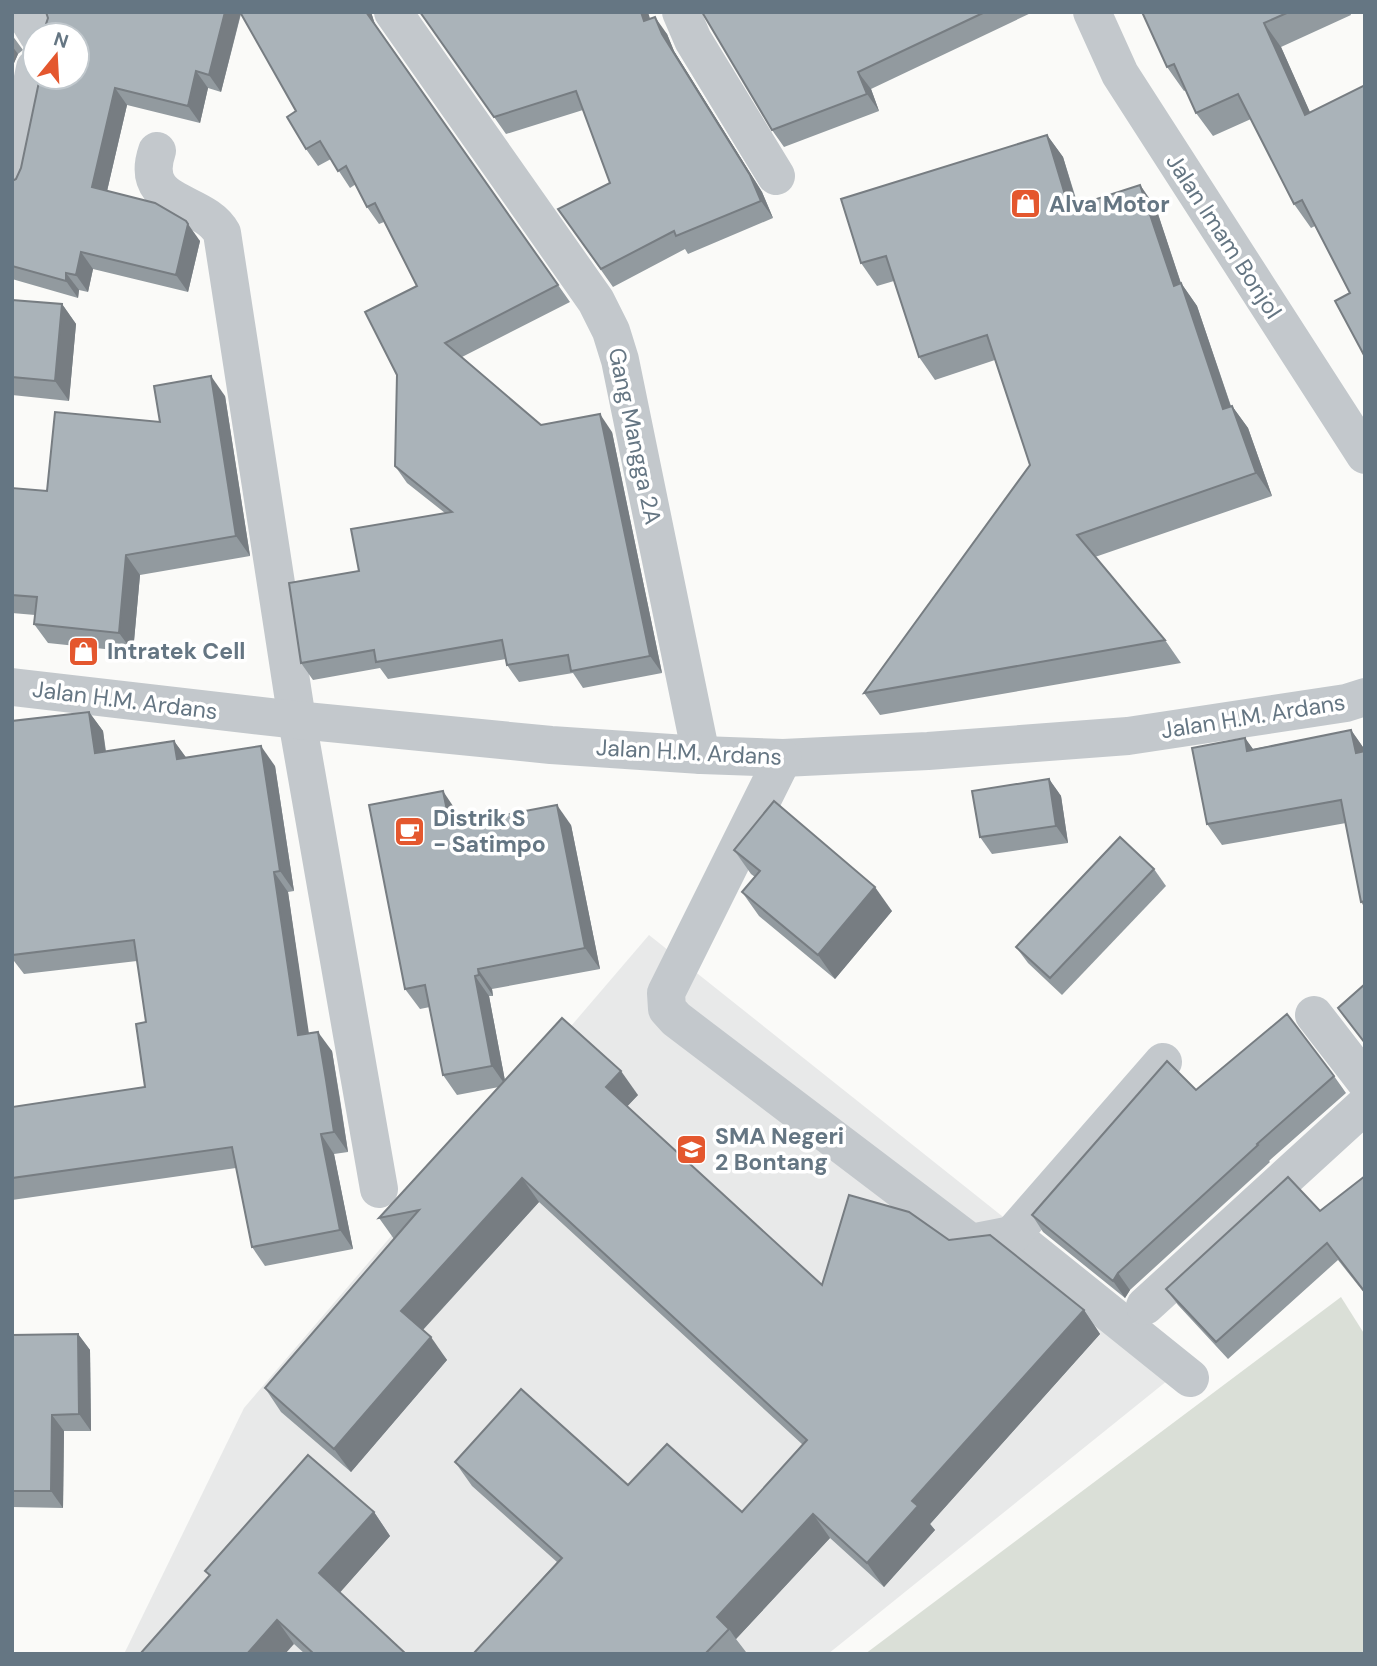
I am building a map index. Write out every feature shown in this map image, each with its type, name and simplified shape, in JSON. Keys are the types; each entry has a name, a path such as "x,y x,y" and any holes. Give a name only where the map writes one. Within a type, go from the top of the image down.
{"street":[{"name":"Gang Mangga 2A","path":"393,12 596,302 611,331 621,360 701,755"},
{"path":"681,12 693,40 776,176"},
{"name":"Jalan Imam Bonjol","path":"1092,12 1121,74 1365,455"},
{"path":"12,181 30,91"},
{"path":"157,151 154,176 162,191 175,202 210,218 222,233 297,720 379,1189"},
{"name":"Jalan H.M. Ardans","path":"12,687 297,720 551,744 783,758 928,751 1128,736 1346,703 1365,697"},
{"path":"783,758 666,993 667,1009 676,1019 971,1243 1012,1235 1163,1062"},
{"path":"1314,1015 1365,1081"},
{"path":"1146,1306 1365,1105"},
{"path":"1012,1235 1190,1378"}],"shaded area":[{"name":"SMA Negeri 2 Bontang","path":"649,935 1188,1364 828,1654 124,1654 244,1408"},
{"path":"1341,1297 1365,1335 1365,1654 865,1654"}],"building":[{"path":"46,12 225,12 209,75 196,71 188,106 115,88 92,187 155,203 186,221 188,224 176,275 81,252 76,275 66,273 66,281 12,266 12,181 16,179 21,168 37,91 91,91 91,21 47,21"},
{"path":"240,12 366,12 558,285 445,343 541,425 600,414 650,656 571,671 568,655 507,665 502,640 376,662 374,650 301,663 289,583 359,571 351,529 452,512 395,466 397,375 365,312 417,286 375,203 367,207 346,166 338,171 320,141 306,149 287,117 296,111"},
{"path":"420,12 641,12 644,21 655,17 662,34 750,175 761,201 676,236 674,231 601,269 558,209 610,183 576,91 494,117"},
{"path":"702,12 985,12 858,72 867,94 772,130"},
{"path":"1142,12 1289,12 1264,23 1305,115 1365,85 1365,357 1335,301 1350,293 1302,200 1294,204 1238,94 1196,113 1174,64 1167,67"},
{"path":"1047,135 1069,208 1140,185 1174,286 1181,283 1223,409 1232,406 1256,473 1077,535 1165,640 864,693 1030,465 987,335 919,357 886,256 861,263 841,199"},
{"path":"12,300 62,304 55,381 12,377"},
{"path":"211,376 236,536 126,555 119,633 34,624 37,597 12,595 12,488 47,491 55,412 160,422 154,386"},
{"path":"89,712 95,753 174,741 177,759 261,746 280,871 274,872 298,1035 318,1032 326,1080 334,1132 321,1134 340,1230 252,1247 232,1147 12,1178 12,1107 145,1087 136,1024 146,1022 134,940 12,955 12,721"},
{"path":"1351,730 1356,753 1365,751 1365,901 1361,902 1341,800 1207,824 1192,748 1245,738 1247,751"},
{"path":"1049,779 1056,826 980,837 972,791"},
{"path":"443,791 450,825 557,805 585,948 478,969 479,975 475,976 492,1066 443,1075 425,985 405,989 369,805"},
{"path":"774,801 875,887 818,955 742,892 760,871 734,850"},
{"path":"1120,837 1154,869 1050,978 1016,947"},
{"path":"1365,984 1365,1043 1338,1008"},
{"path":"1287,1014 1334,1076 1257,1144 1118,1273 1113,1281 1032,1215 1167,1061 1196,1090"},
{"path":"562,1018 621,1071 606,1087 822,1285 849,1195 909,1212 949,1240 990,1235 1084,1310 912,1501 918,1506 867,1563 813,1514 717,1617 729,1629 705,1654 473,1654 562,1558 455,1462 521,1389 628,1485 667,1444 742,1512 807,1440 522,1178 401,1311 431,1337 334,1449 265,1388 419,1210 379,1218"},
{"path":"1365,1176 1365,1292 1327,1243 1216,1342 1166,1289 1288,1177 1320,1211"},
{"path":"78,1334 79,1414 52,1415 51,1491 12,1491 12,1335"},
{"path":"308,1455 374,1512 319,1573 406,1654 314,1654 277,1620 247,1654 140,1654 210,1575 205,1571"}],"place":[{"name":"Alva Motor","path":"1026,204"},
{"name":"Intratek Cell","path":"84,651"},
{"name":"Distrik S - Satimpo","path":"410,831"},
{"name":"SMA Negeri 2 Bontang","path":"692,1149"}]}
